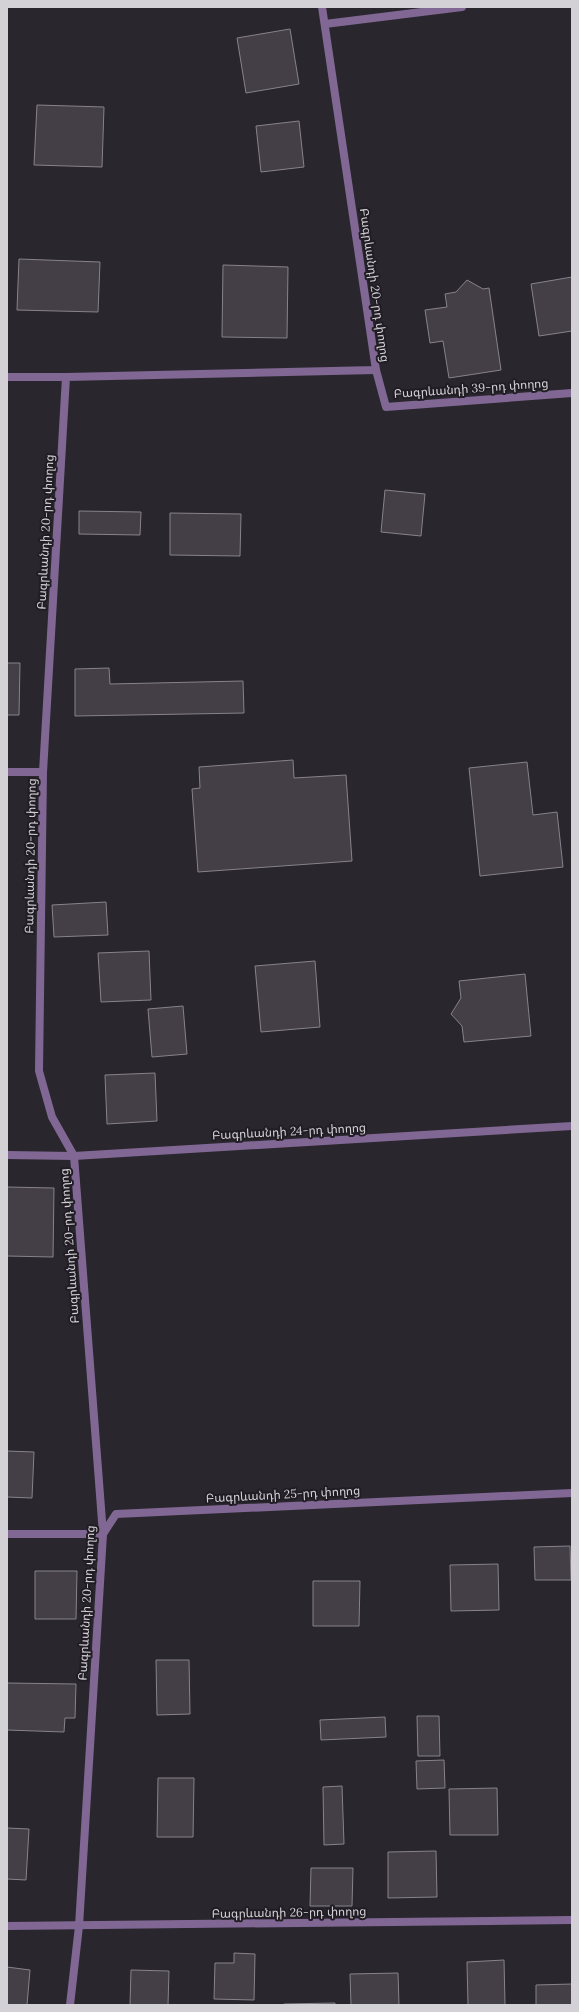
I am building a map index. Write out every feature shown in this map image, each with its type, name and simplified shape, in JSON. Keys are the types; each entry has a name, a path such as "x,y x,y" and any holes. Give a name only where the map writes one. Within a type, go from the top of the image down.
{"street":[{"name":"Բագրևանդի 20-րդ փողոց","path":"70,2005 79,1926 103,1534 74,1156 52,1117 39,1071 43,772 66,377 376,370 322,7"},
{"path":"324,24 462,7"},
{"name":"Բագրևանդի 39-րդ փողոց","path":"376,370 386,407 572,393"},
{"path":"7,377 66,377"},
{"path":"7,772 43,772"},
{"name":"Բագրևանդի 24-րդ փողոց","path":"7,1155 74,1156 572,1126"},
{"name":"Բագրևանդի 25-րդ փողոց","path":"103,1534 116,1514 572,1493"},
{"path":"7,1534 103,1534"},
{"name":"Բագրևանդի 26-րդ փողոց","path":"7,1926 572,1920"}],"building":[{"path":"290,29 299,84 246,93 237,38"},
{"path":"37,105 104,107 102,167 34,165"},
{"path":"299,121 304,167 261,172 256,126"},
{"path":"19,259 100,262 98,312 17,310"},
{"path":"223,265 288,267 287,338 222,337"},
{"path":"572,277 572,331 539,336 531,284"},
{"path":"467,280 483,289 489,288 501,370 449,378 443,341 430,343 425,310 447,307 445,294 456,292"},
{"path":"385,490 425,494 421,536 381,532"},
{"path":"79,511 141,512 140,535 79,534"},
{"path":"170,513 241,514 240,556 170,555"},
{"path":"7,663 20,663 19,715 7,715"},
{"path":"109,668 110,684 243,681 244,713 75,716 75,669"},
{"path":"293,760 294,778 346,775 352,861 198,872 192,789 200,788 199,767"},
{"path":"527,762 533,815 557,812 563,867 480,876 469,768"},
{"path":"106,902 108,935 54,937 52,905"},
{"path":"149,951 151,1000 101,1002 98,953"},
{"path":"315,961 320,1027 261,1032 255,966"},
{"path":"525,974 531,1036 464,1042 462,1026 451,1014 461,998 459,981"},
{"path":"183,1006 187,1054 152,1057 148,1009"},
{"path":"155,1073 157,1121 107,1124 105,1075"},
{"path":"7,1187 54,1188 53,1257 7,1256"},
{"path":"7,1451 34,1452 32,1498 7,1497"},
{"path":"570,1546 571,1580 535,1580 534,1547"},
{"path":"498,1564 499,1610 451,1611 450,1565"},
{"path":"35,1571 77,1571 76,1619 35,1619"},
{"path":"313,1581 360,1581 359,1626 313,1626"},
{"path":"156,1660 189,1660 190,1714 157,1715"},
{"path":"7,1683 76,1684 75,1718 65,1718 64,1732 7,1730"},
{"path":"417,1716 439,1716 440,1756 418,1756"},
{"path":"385,1717 386,1737 321,1740 320,1720"},
{"path":"444,1760 445,1788 417,1789 416,1761"},
{"path":"158,1778 194,1778 193,1837 157,1837"},
{"path":"342,1786 344,1844 324,1845 323,1787"},
{"path":"497,1788 498,1835 450,1835 449,1789"},
{"path":"7,1828 29,1829 26,1880 7,1879"},
{"path":"436,1851 437,1897 388,1898 388,1852"},
{"path":"311,1868 353,1868 352,1906 310,1906"},
{"path":"234,1953 255,1954 254,2000 214,1999 215,1963 234,1963"},
{"path":"504,1960 505,2005 468,2005 467,1962"},
{"path":"7,1967 30,1970 27,2005 7,2005"},
{"path":"131,1970 169,1971 168,2005 130,2005"},
{"path":"398,1973 399,2005 351,2005 350,1974"},
{"path":"572,1984 572,2005 536,2005 536,1985"},
{"path":"335,2003 335,2005 284,2005 284,2004"}]}
